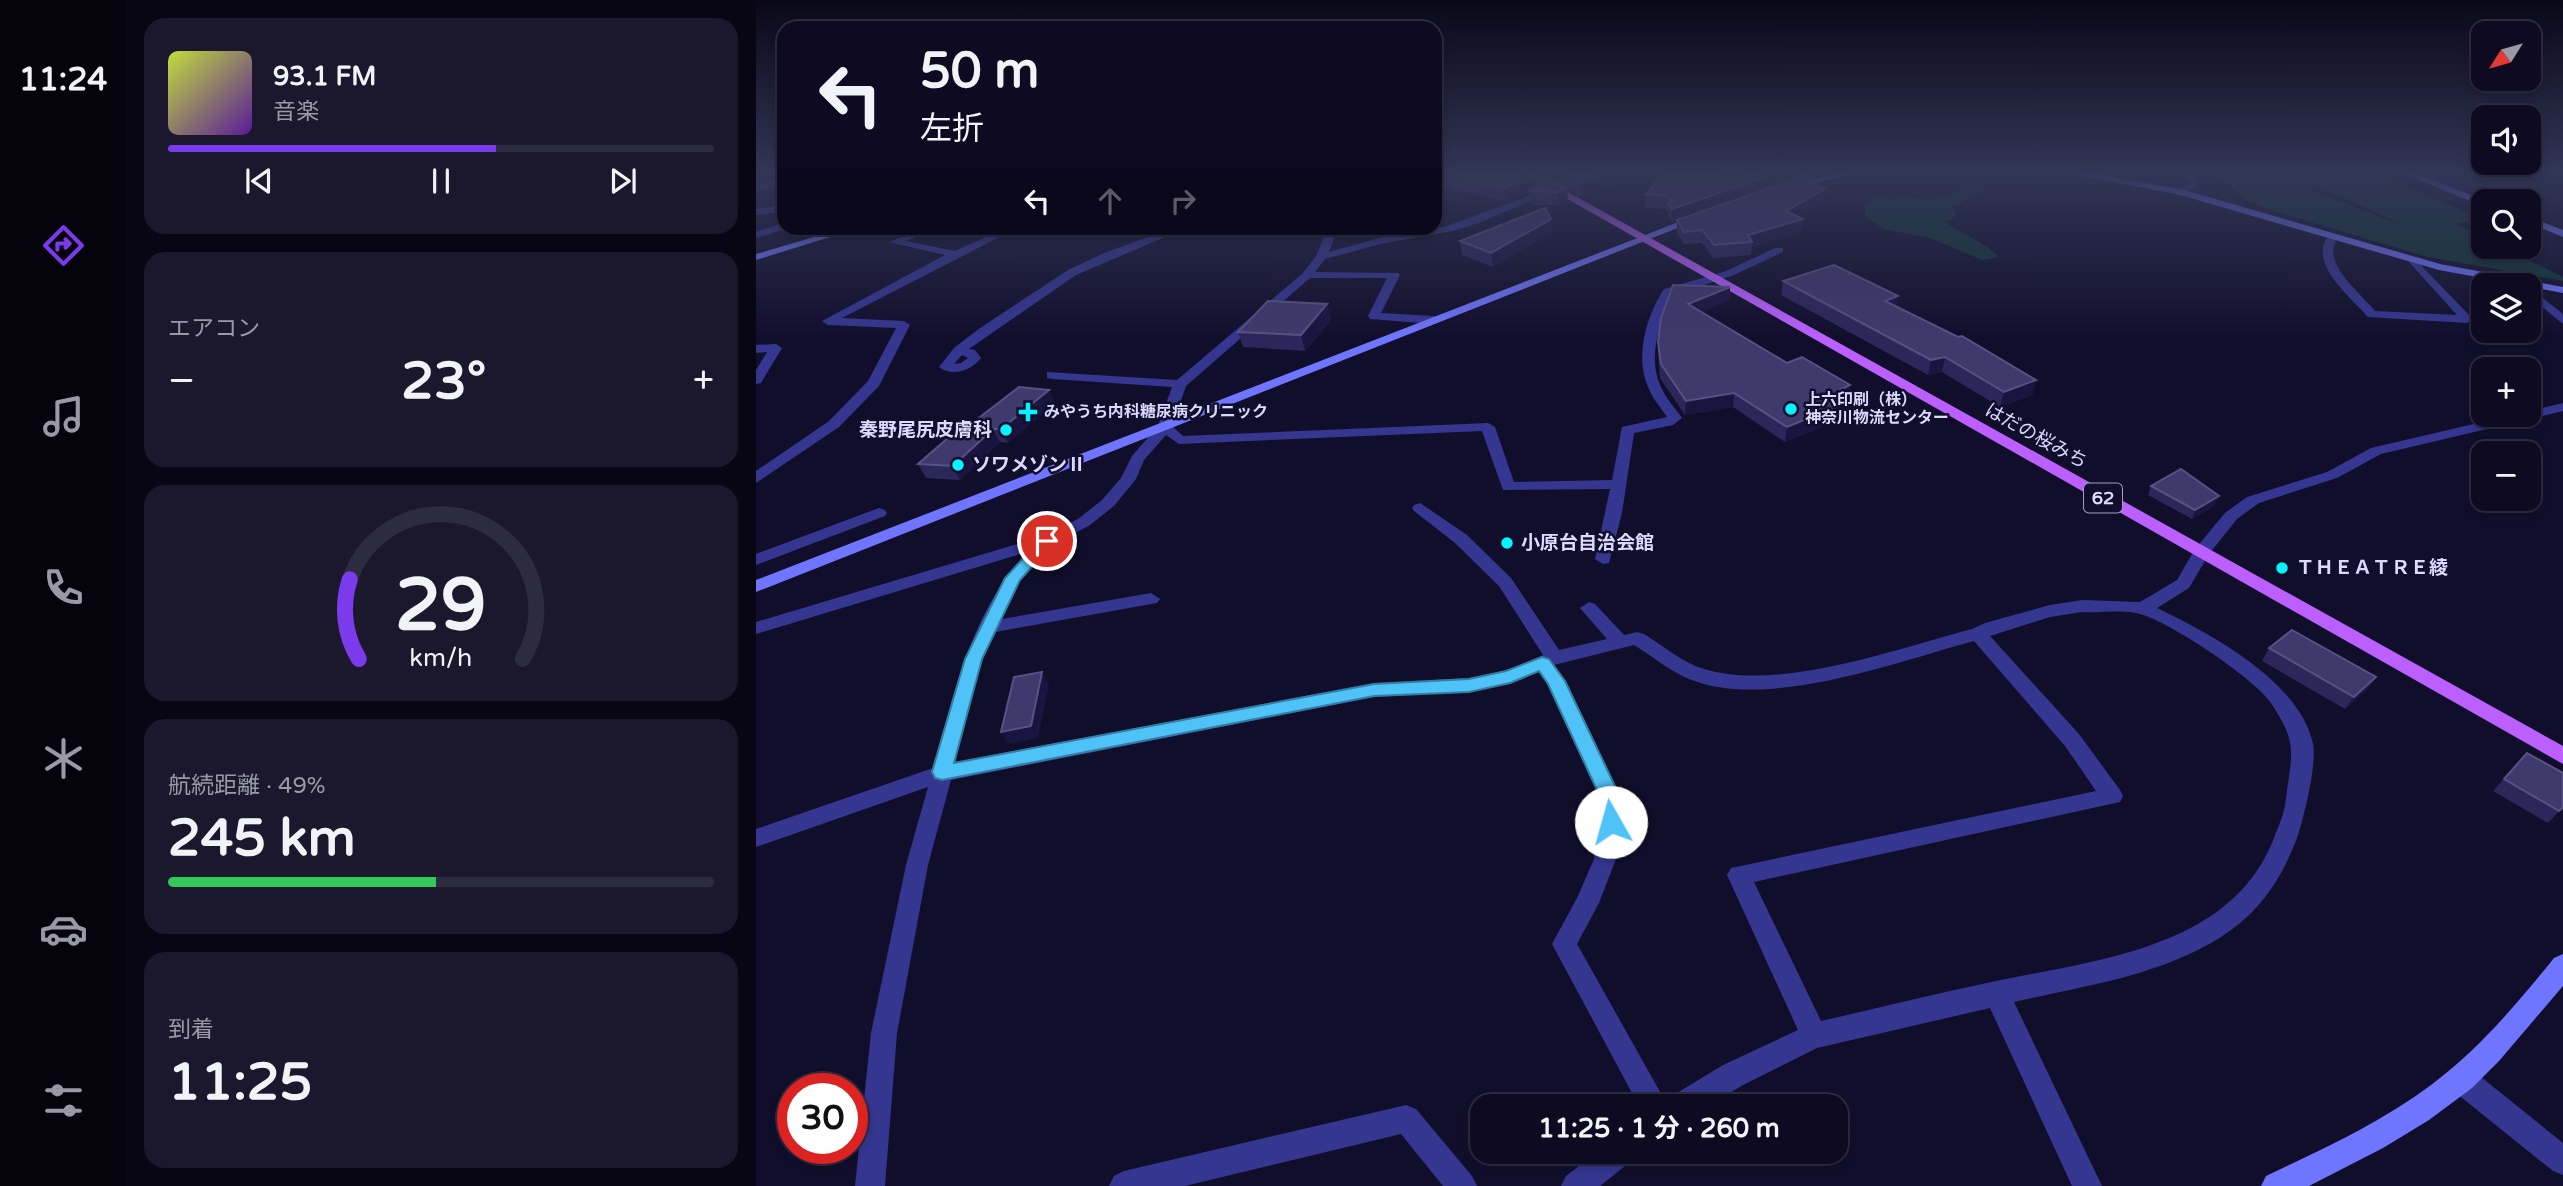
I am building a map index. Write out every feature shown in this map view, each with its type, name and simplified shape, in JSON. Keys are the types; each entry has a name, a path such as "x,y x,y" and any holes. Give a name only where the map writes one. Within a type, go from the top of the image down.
{"main road":[{"name":"はだの桜みち","path":"1622,227 2563,756"}],"street":[{"path":"756,586 1673,227"},
{"path":"2297,227 2471,274"},
{"path":"756,235 777,228"},
{"path":"756,257 830,235"},
{"path":"914,235 894,242 954,254"},
{"path":"756,478 834,424 874,383 904,325 828,321 954,254 996,235"},
{"path":"958,351 1082,267 1163,235"},
{"path":"756,628 1047,541 1084,522 1108,503 1128,479 1137,459 1165,427 1180,384 1307,275 1321,257 1329,235"},
{"path":"1321,257 1379,241 1414,235"},
{"path":"2332,238 2327,244 2325,255 2329,264 2372,314 2467,319 2413,260"},
{"path":"1603,559 1614,513 1627,430 1668,422 1675,418 1654,387 1648,354 1650,333 1665,296 1668,291 1730,273 1779,250"},
{"path":"1307,275 1394,275 1374,316 1434,320"},
{"path":"2541,288 2563,290"},
{"path":"2541,301 2563,320"},
{"path":"756,349 776,348 756,380"},
{"path":"1074,377 1087,366"},
{"path":"1052,375 1180,384"},
{"path":"2143,608 2183,584 2201,553 2231,516 2253,500 2332,475 2376,451 2563,407"},
{"path":"1165,427 1179,440 1488,427 1508,487 1617,484"},
{"path":"1420,508 1461,539 1505,582 1548,660 1613,803 1605,859 1587,903 1564,944 1647,1094"},
{"path":"756,560 879,513"},
{"path":"870,1186 884,1033 917,865 973,659 1013,578 1047,541"},
{"path":"989,627 1151,599"},
{"path":"756,838 942,772 1374,690 1469,685 1510,677 1548,660 1636,638 1662,651 1695,674 1738,684 1799,680 1978,634 2003,624 2082,606 2143,608 2191,632 2237,663 2274,693 2293,720 2303,745 2296,810 2275,866 2249,902 2213,929 2157,957 1814,1036 1733,1075 1702,1094"},
{"path":"1589,608 1620,642"},
{"path":"1814,1036 1739,875 2112,796 2072,740 1978,634"},
{"path":"2277,1186 2343,1156 2393,1127 2461,1079 2519,1022 2563,966"},
{"path":"1996,993 2087,1186"},
{"path":"2461,1079 2563,1161"},
{"path":"1124,1186 1406,1118 1462,1186"},
{"path":"1576,1186 1604,1164"}],"green space":[{"path":"1881,227 1953,227 1988,247 1999,257 1982,260 1930,238"},
{"path":"2328,227 2463,227 2471,231 2471,259 2526,259 2563,277 2563,281 2541,277 2541,273 2518,273 2428,257"}],"building":[{"path":"1495,227 1536,227 1491,253 1460,241"},
{"path":"1681,227 1774,227 1748,235 1752,242 1714,245 1702,230 1684,232"},
{"path":"1834,265 1898,296 1885,301 1958,337 1962,336 2036,380 2004,392 1945,357 1931,360 1783,281"},
{"path":"1673,285 1730,287 1688,304 1787,363 1802,357 1850,385 1840,390 1856,399 1787,427 1734,393 1686,401 1661,364 1658,342 1661,318"},
{"path":"1268,301 1327,304 1301,335 1238,332"},
{"path":"1019,387 1049,390 1001,429 993,429 953,466 918,464 949,437 954,437"},
{"path":"2181,469 2219,496 2195,510 2151,486"},
{"path":"2292,630 2376,677 2354,697 2269,648"},
{"path":"1042,672 1031,726 1001,732 1014,677"},
{"path":"2527,753 2563,773 2563,807 2559,811 2504,779"}],"place":[{"name":"上六印刷（株） 神奈川物流センター","path":"1791,409"},
{"name":"みやうち内科糖尿病クリニック","path":"1028,412"},
{"name":"秦野尾尻皮膚科","path":"1006,430"},
{"name":"ソワメゾンⅡ","path":"958,465"},
{"name":"小原台自治会館","path":"1507,543"},
{"name":"ＴＨＥＡＴＲＥ綾","path":"2282,568"}],"route":[{"path":"1047,541 1013,578 973,659 942,772 1374,690 1469,685 1510,677 1542,663 1556,681 1613,803 1611,822"}]}
